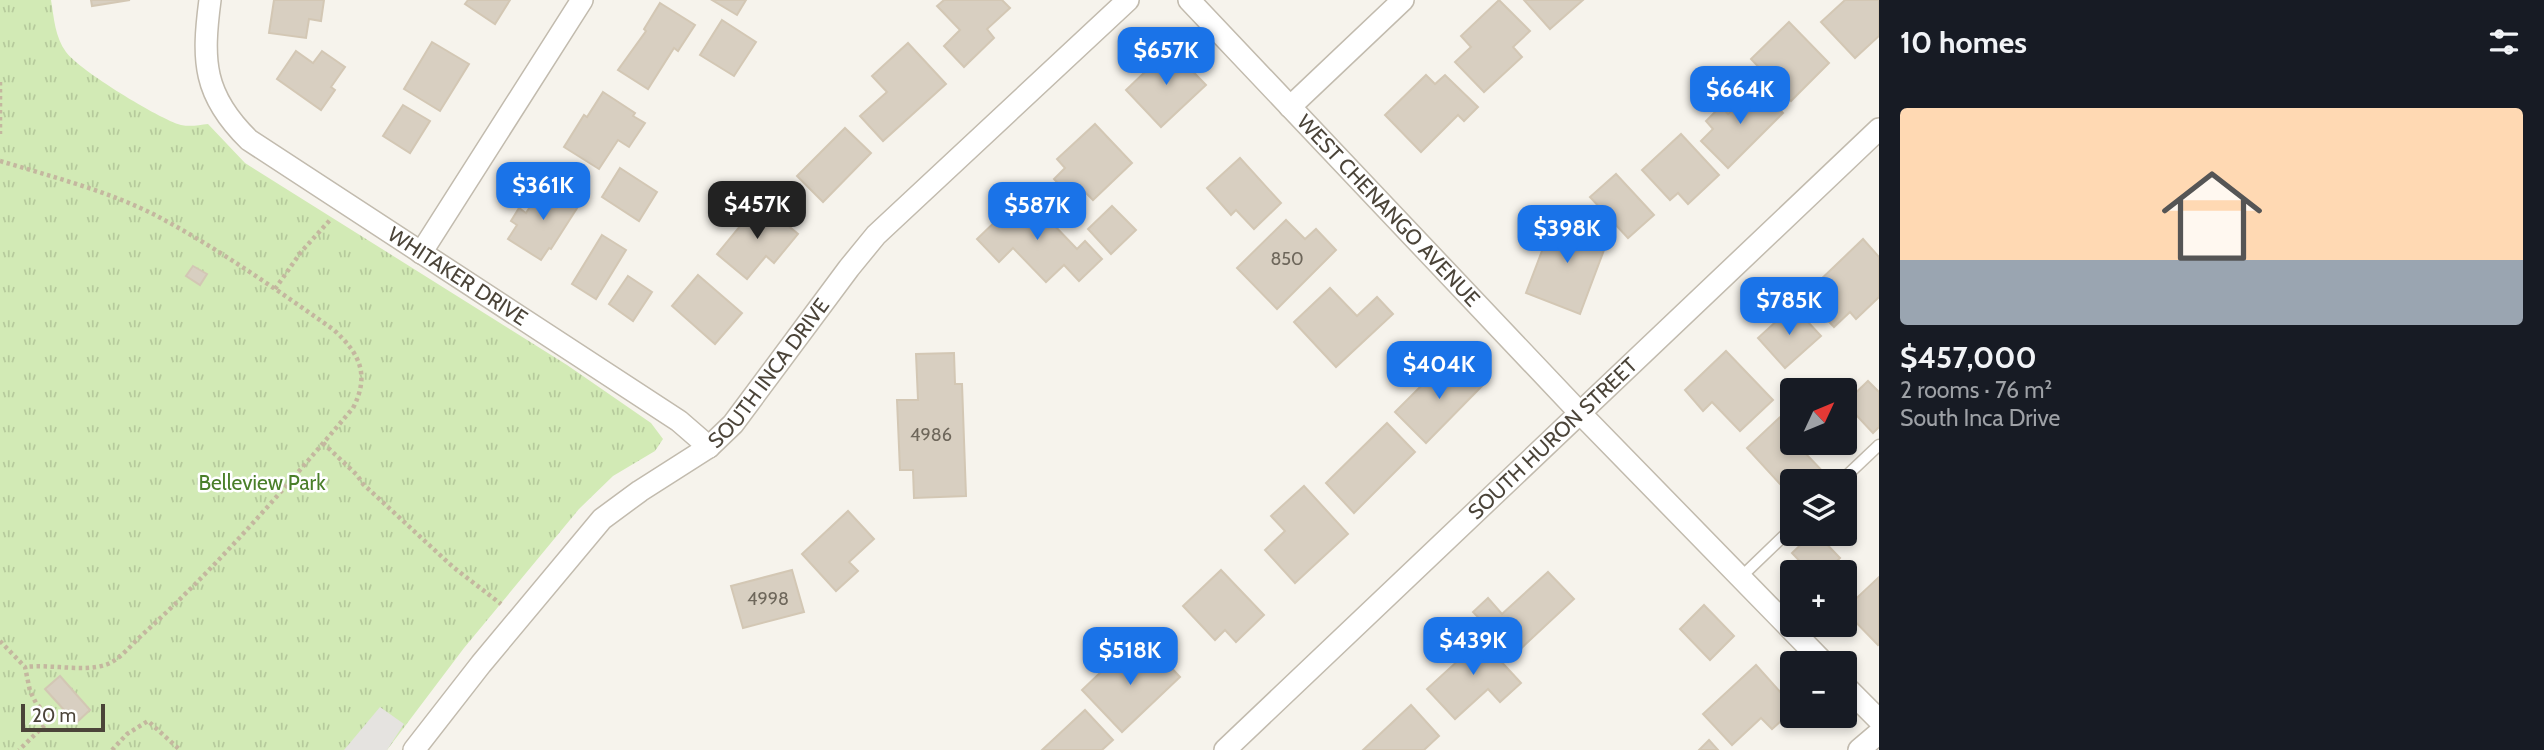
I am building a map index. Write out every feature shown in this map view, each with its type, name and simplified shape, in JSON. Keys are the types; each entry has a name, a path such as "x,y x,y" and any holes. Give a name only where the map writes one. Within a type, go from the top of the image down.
{"street":[{"name":"WHITAKER DRIVE","path":"210,0 206,48 215,98 226,116 249,140 679,421 709,447"},
{"path":"421,253 582,0"},
{"name":"SOUTH INCA DRIVE","path":"414,750 602,519 709,447 746,410 876,235 1128,0"},
{"name":"WEST CHENANGO AVENUE","path":"1189,0 1580,413 1812,651"},
{"path":"1290,107 1403,0"},
{"name":"SOUTH HURON STREET","path":"1224,750 1879,129"},
{"path":"1857,698 1879,720"},
{"path":"1859,750 1879,733"}],"lane":[{"path":"1854,469 1879,445"},
{"path":"1740,578 1780,540"}],"path":[{"path":"0,82 0,134"},
{"path":"0,161 79,185 156,215 237,264 334,330 348,342 362,368 360,395 353,408 192,589 108,665 94,668 46,665 25,667"},
{"path":"275,289 342,202"},
{"path":"323,443 372,493 482,590"},
{"path":"0,641 25,667 30,691 36,703 51,719 19,750"},
{"path":"112,750 127,734 148,721 180,750"}],"green space":[{"name":"Belleview Park","path":"0,0 51,0 62,46 86,70 170,121 185,126 208,124 245,163 567,365 651,423 663,439 655,451 613,476 579,509 464,648 387,750 0,750"}],"shaded area":[{"path":"380,707 404,724 387,750 344,750"}],"building":[{"path":"91,0 130,0 92,6"},
{"path":"274,0 324,0 321,21 309,19 306,38 269,33"},
{"path":"468,0 510,0 495,24 465,4"},
{"path":"712,0 746,0 737,15"},
{"path":"944,0 1002,0 1010,8 987,29 994,38 964,67 944,46 960,30 937,6"},
{"path":"1499,0 1530,31 1513,47 1522,57 1484,92 1455,62 1471,47 1461,36"},
{"path":"1524,0 1583,0 1550,29"},
{"path":"1845,0 1879,0 1879,36 1855,58 1821,22"},
{"path":"660,3 695,25 678,51 674,48 648,89 618,70 646,31 644,29"},
{"path":"722,20 756,42 734,76 700,55"},
{"path":"1789,22 1829,63 1791,101 1751,59"},
{"path":"432,42 469,64 440,111 404,89"},
{"path":"908,43 946,84 883,141 860,116 887,92 872,76"},
{"path":"1170,48 1206,85 1161,127 1126,90"},
{"path":"296,51 313,63 322,51 345,67 331,87 335,90 321,110 277,79"},
{"path":"1426,75 1435,84 1445,75 1478,107 1464,121 1458,115 1421,152 1385,115"},
{"path":"1756,86 1783,113 1728,168 1701,141 1713,129 1706,121 1721,106 1728,114"},
{"path":"603,92 635,113 633,116 645,123 629,147 618,140 599,169 564,147 584,115 587,117"},
{"path":"403,105 430,121 410,153 383,136"},
{"path":"1095,124 1132,163 1093,200 1085,192 1075,202 1054,179 1065,168 1057,159"},
{"path":"845,128 871,153 823,202 797,176"},
{"path":"1681,134 1719,175 1688,204 1678,193 1670,200 1642,170"},
{"path":"1240,158 1281,203 1254,229 1236,210 1231,215 1207,188"},
{"path":"620,168 657,192 639,221 602,197"},
{"path":"1616,174 1654,215 1628,238 1590,197"},
{"path":"545,183 579,205 541,260 508,239 517,225 511,221 519,208 526,213"},
{"path":"1024,194 1077,249 1085,241 1102,259 1079,281 1064,265 1046,282 1013,248 999,262 977,239"},
{"path":"760,202 798,234 774,263 766,256 747,279 717,254"},
{"path":"1112,206 1136,230 1111,254 1088,229"},
{"path":"1556,214 1588,226 1585,233 1607,242 1580,314 1526,293"},
{"path":"1286,220 1305,239 1316,229 1336,250 1277,309 1237,268"},
{"path":"602,235 626,250 596,299 572,284"},
{"path":"1863,239 1879,257 1879,297 1856,319 1850,312 1834,327 1810,302 1822,291 1815,285"},
{"path":"193,266 207,274 200,285 186,276"},
{"path":"698,275 742,313 715,344 672,306"},
{"path":"628,276 652,292 633,321 609,304"},
{"path":"1330,288 1357,316 1377,297 1393,314 1336,367 1294,322"},
{"path":"1793,306 1821,336 1785,368 1758,338"},
{"path":"1726,351 1773,400 1740,431 1712,402 1703,411 1685,390"},
{"path":"954,353 955,384 962,384 966,496 914,498 913,470 900,470 897,400 918,400 916,354"},
{"path":"1462,360 1485,383 1426,443 1395,412 1434,373 1442,380"},
{"path":"1868,381 1879,392 1879,427 1873,433 1857,416 1857,392"},
{"path":"1780,417 1780,455 1807,455 1820,469 1780,469 1780,484 1747,448"},
{"path":"1387,423 1415,452 1354,513 1326,483"},
{"path":"1304,486 1348,534 1295,583 1265,550 1285,531 1271,516"},
{"path":"848,511 874,539 849,562 858,571 836,591 802,554"},
{"path":"1799,546 1828,546 1840,558 1799,560 1792,553"},
{"path":"792,570 804,612 743,628 731,586"},
{"path":"1221,570 1264,615 1236,642 1225,630 1215,640 1183,606"},
{"path":"1548,572 1574,599 1514,655 1473,612 1488,598 1502,614"},
{"path":"1879,577 1878,645 1857,623 1857,598"},
{"path":"1704,605 1734,636 1710,660 1680,629"},
{"path":"1472,630 1521,683 1500,702 1488,689 1455,719 1427,689 1461,658 1452,648"},
{"path":"1152,647 1180,677 1122,732 1082,690 1123,651 1135,663"},
{"path":"1756,665 1780,692 1780,722 1772,729 1761,718 1732,745 1703,714"},
{"path":"60,676 90,710 76,723 45,689"},
{"path":"1411,705 1439,736 1424,750 1363,750"},
{"path":"1085,710 1113,740 1102,750 1042,750"},
{"path":"1709,740 1718,750 1699,750"}]}
